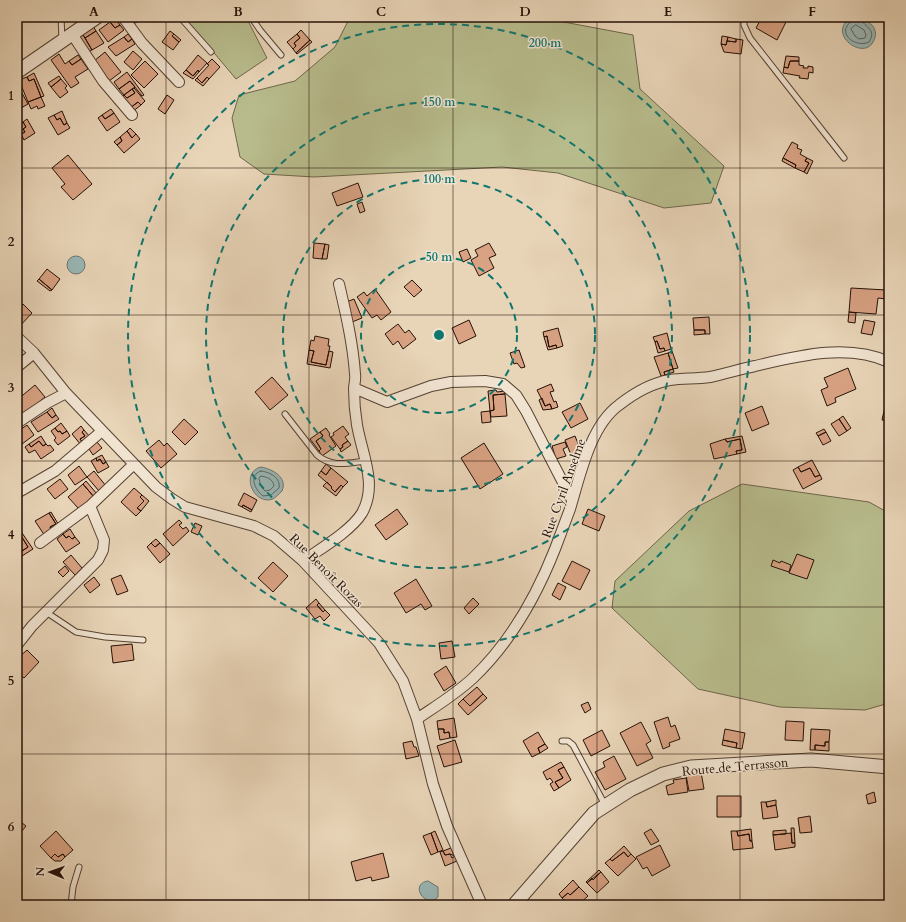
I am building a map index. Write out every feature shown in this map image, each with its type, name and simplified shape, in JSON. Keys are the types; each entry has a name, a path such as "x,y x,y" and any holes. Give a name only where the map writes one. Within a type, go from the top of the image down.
{"street":[{"path":"17,72 97,17"},
{"path":"123,17 142,43 179,82"},
{"path":"67,38 132,115"},
{"path":"303,561 350,527 361,514 368,498 366,461 357,426 354,388 356,376 350,336 339,284"},
{"name":"Rue Benoît Rozas","path":"17,337 34,353 66,393 156,487 172,499 185,506 254,526 274,536 303,561 379,643 404,681 417,719 433,784 447,826 482,905"},
{"path":"17,367 34,353"},
{"name":"Rue Cyril Anselme","path":"417,719 455,693 473,678 508,638 538,588 554,550 586,455 604,420 610,412 624,402 653,386 668,381 708,377 781,360 812,355 843,353 864,354 889,362"},
{"path":"354,388 387,402 431,386 451,382 485,381 502,384 516,395 526,411 572,500"},
{"path":"17,423 47,403 66,393"},
{"path":"17,493 55,471 102,431"},
{"path":"40,543 90,506 134,464"},
{"path":"17,645 32,626 98,560 103,550 104,540 90,506"},
{"name":"Route de Terrasson","path":"514,905 594,813 630,790 663,774 691,767 811,760 889,768"}],"lane":[{"path":"61,17 67,38"},
{"path":"180,17 210,52"},
{"path":"251,17 281,55"},
{"path":"744,17 744,25 750,38 844,158"},
{"path":"285,414 323,460 330,463 366,461"},
{"path":"46,612 76,632 105,637 143,640"},
{"path":"562,741 568,741 573,745 606,806"},
{"path":"70,905 73,887 79,867"}],"green space":[{"path":"184,17 246,17 267,58 236,79"},
{"path":"350,17 537,17 633,35 640,89 724,166 711,203 664,208 558,173 502,167 314,177 264,174 240,157 232,118 239,95 295,81 335,47"},
{"path":"742,484 869,502 889,513 889,703 865,710 780,707 698,689 612,608 615,581 689,511"}],"water":[{"path":"852,17 857,17 867,21 874,27 875,37 873,42 868,47 855,47 844,37 842,30 845,23"},
{"path":"76,256 82,259 85,265 82,271 76,274 70,271 67,265 70,259"},
{"path":"261,467 278,474 283,482 282,491 273,499 266,500 260,498 252,488 250,481 251,475 255,470"},
{"path":"428,881 438,887 438,897 433,901 424,898 421,895 419,888 423,882"}],"building":[{"path":"130,17 147,17 133,24"},
{"path":"672,17 690,17 690,20"},
{"path":"762,17 782,17 787,20 777,40 756,28"},
{"path":"115,18 120,25 115,28 110,22"},
{"path":"110,22 115,28 120,25 124,30 108,42 99,30"},
{"path":"93,26 96,31 85,38 82,33"},
{"path":"301,30 310,40 296,53 293,49 296,46 294,43 300,38 297,34"},
{"path":"96,31 104,43 92,50 85,38"},
{"path":"170,31 174,34 172,36 179,42 173,50 162,42"},
{"path":"82,33 92,50 88,52 79,35"},
{"path":"128,34 132,39 128,42 124,37"},
{"path":"174,34 181,40 179,42 172,36"},
{"path":"297,34 300,38 294,43 296,46 293,49 287,42"},
{"path":"722,36 728,37 726,45 721,44"},
{"path":"124,37 128,42 132,39 135,44 116,56 108,47"},
{"path":"728,37 736,39 736,42 727,41"},
{"path":"736,39 743,40 741,54 724,52 721,44 726,45 727,41 736,42"},
{"path":"310,40 312,42 297,54 296,53"},
{"path":"133,51 142,59 133,70 124,62"},
{"path":"105,52 121,72 109,81 94,61"},
{"path":"59,54 65,64 69,61 72,65 81,59 88,69 75,77 79,83 71,88 51,60"},
{"path":"78,55 81,59 72,65 69,61"},
{"path":"198,55 207,63 193,76 186,70"},
{"path":"786,56 799,57 799,61 790,61 788,68 784,67"},
{"path":"212,59 220,67 209,79 207,77 202,83 197,78 209,65 207,64"},
{"path":"145,61 158,74 144,88 131,75"},
{"path":"790,61 799,61 799,65 804,66 803,68 808,68 808,66 813,67 813,73 809,72 808,79 783,73 784,67 788,68"},
{"path":"186,70 193,76 198,70 199,72 193,79 183,73"},
{"path":"127,72 144,95 142,96 130,81 119,89 114,82"},
{"path":"34,73 44,96 41,97 34,79 29,81 27,77"},
{"path":"59,76 61,79 51,87 48,83"},
{"path":"27,77 29,81 34,79 41,97 28,102 19,80"},
{"path":"207,77 209,79 203,86 195,80 197,78 202,83"},
{"path":"61,79 67,86 65,88 68,92 60,98 51,87"},
{"path":"130,81 135,87 124,95 119,89"},
{"path":"17,84 28,104 21,108 18,103 17,104"},
{"path":"134,88 145,101 141,105 138,102 130,108 121,98 124,95 127,98 135,93 132,89"},
{"path":"132,89 135,93 127,98 124,95"},
{"path":"167,95 174,100 165,114 158,109"},
{"path":"41,97 45,106 38,109 37,106 31,109 28,102"},
{"path":"138,102 141,105 132,112 130,108"},
{"path":"111,109 114,113 105,119 102,115"},
{"path":"62,111 67,123 64,125 60,118 57,120 54,115"},
{"path":"114,113 120,122 107,131 98,118 102,115 105,119"},
{"path":"54,115 57,120 60,118 64,125 67,123 70,128 58,135 48,118"},
{"path":"27,119 35,133 24,140 21,134 25,132 23,129 26,127 23,122"},
{"path":"23,122 26,127 23,129 25,132 21,134 17,126"},
{"path":"130,128 136,134 132,138 127,131"},
{"path":"127,131 132,138 136,134 140,139 124,153 117,145 122,141 120,137"},
{"path":"120,137 122,141 117,145 114,142"},
{"path":"792,142 798,145 797,148 802,150 800,154 807,158 805,161 809,163 804,172 795,168 796,165 783,158"},
{"path":"68,155 92,184 73,200 61,187 65,184 52,168"},
{"path":"783,158 796,165 795,168 782,161"},
{"path":"807,158 813,161 807,174 804,172 809,163 805,161"},
{"path":"358,183 363,197 337,206 332,193"},
{"path":"362,202 365,211 360,213 357,204"},
{"path":"314,243 325,244 322,259 313,258"},
{"path":"489,243 496,255 489,258 494,268 479,276 471,260 478,256 475,250"},
{"path":"325,244 329,245 327,259 322,259"},
{"path":"467,249 471,258 463,262 459,252"},
{"path":"47,269 60,279 52,290 39,279"},
{"path":"39,279 52,290 50,291 37,281"},
{"path":"412,280 422,290 414,297 404,287"},
{"path":"851,288 886,290 886,299 878,298 876,314 849,312"},
{"path":"375,289 391,312 381,320 377,315 372,318 357,297 364,292 367,296"},
{"path":"354,299 362,318 352,322 344,303"},
{"path":"23,304 32,313 19,327 17,326 17,311"},
{"path":"849,312 856,313 855,323 848,322"},
{"path":"709,317 710,334 705,334 705,330 694,330 693,318"},
{"path":"469,320 476,336 459,344 452,328"},
{"path":"864,320 875,322 872,335 861,333"},
{"path":"398,324 405,333 409,330 416,339 403,349 398,341 393,345 385,334"},
{"path":"558,328 563,346 557,348 556,345 549,347 547,336 544,337 543,332"},
{"path":"694,330 705,330 705,334 694,335"},
{"path":"667,333 671,349 665,351 664,348 660,349 657,341 655,342 653,337"},
{"path":"315,336 329,339 328,346 330,346 326,365 311,362 314,351 309,350 311,340 314,341"},
{"path":"547,336 549,347 556,345 557,348 548,350 544,337"},
{"path":"657,341 660,349 664,348 665,351 658,353 655,342"},
{"path":"309,350 314,351 311,362 326,365 329,351 333,352 330,368 307,364"},
{"path":"519,350 525,367 521,368 517,363 514,364 510,353"},
{"path":"672,351 678,368 673,369 668,353"},
{"path":"668,353 673,369 664,372 665,375 661,376 654,357"},
{"path":"848,368 856,389 835,398 836,402 827,406 821,390 828,387 824,378"},
{"path":"673,369 674,372 665,375 664,372"},
{"path":"272,377 288,395 270,410 255,392"},
{"path":"551,384 554,391 550,392 558,407 552,409 550,404 545,406 537,390"},
{"path":"35,385 45,397 22,416 17,410 17,400"},
{"path":"496,390 497,392 505,391 505,394 493,395 494,410 490,411 488,391"},
{"path":"505,394 507,416 491,417 490,411 494,410 493,395"},
{"path":"542,398 545,406 550,404 552,409 543,410 539,400"},
{"path":"886,402 889,402 889,421 882,420"},
{"path":"580,403 588,419 571,428 562,412"},
{"path":"762,406 769,424 752,431 745,413"},
{"path":"52,408 56,415 52,418 47,412"},
{"path":"490,411 491,422 482,423 481,412"},
{"path":"47,412 52,418 56,415 59,419 38,432 31,422"},
{"path":"843,416 851,428 847,431 839,419"},
{"path":"184,419 198,432 185,445 172,432"},
{"path":"839,419 847,431 839,436 831,424"},
{"path":"61,423 67,431 62,434 55,428"},
{"path":"27,425 34,435 18,447 17,439 20,437 17,432"},
{"path":"81,426 84,430 82,432 85,436 80,439 83,443 81,445 72,434"},
{"path":"343,426 349,434 345,437 348,441 342,445 343,447 340,449 331,437 334,435 333,433"},
{"path":"55,428 62,434 67,431 70,436 58,445 54,440 56,438 51,431"},
{"path":"326,428 336,446 322,456 319,451 321,449 316,441 323,436 320,432"},
{"path":"824,429 826,432 818,436 816,433"},
{"path":"84,430 90,437 83,443 80,439 85,436 82,432"},
{"path":"320,432 323,436 316,441 321,449 319,451 310,439"},
{"path":"826,432 831,441 823,445 818,436"},
{"path":"41,436 46,444 43,446 39,441 31,447 29,444"},
{"path":"575,436 581,451 571,455 565,440"},
{"path":"742,436 746,452 737,454 736,451 742,450 740,439 727,442 725,439"},
{"path":"725,439 727,442 740,439 742,450 736,451 737,454 714,459 710,444"},
{"path":"159,440 164,446 167,443 177,454 161,468 146,451"},
{"path":"39,441 43,446 46,444 48,446 50,445 54,450 41,459 35,450 29,453 25,447 29,444 31,447"},
{"path":"348,441 351,445 341,452 340,449 343,447 342,445"},
{"path":"97,442 102,448 93,455 89,449"},
{"path":"565,442 567,447 563,449 566,456 556,459 552,446"},
{"path":"484,443 503,474 480,489 461,458"},
{"path":"102,455 106,462 103,464 100,459 97,461 96,458"},
{"path":"96,458 97,461 100,459 103,464 106,462 109,467 98,473 91,461"},
{"path":"812,460 820,475 815,477 810,468 801,472 798,467"},
{"path":"326,464 331,468 326,475 321,471"},
{"path":"79,466 87,477 75,485 68,475"},
{"path":"798,467 801,472 810,468 815,477 820,475 822,479 803,489 793,470"},
{"path":"331,468 348,482 343,487 341,485 335,492 331,488 332,487 318,475 321,471 326,475"},
{"path":"94,471 106,486 99,491 87,477"},
{"path":"60,479 68,489 55,499 47,489"},
{"path":"86,481 97,494 94,497 83,484"},
{"path":"327,482 335,492 341,485 343,487 336,496 323,486"},
{"path":"83,484 94,497 79,509 68,497"},
{"path":"134,488 142,495 140,497 144,501 137,508 141,511 136,516 121,502"},
{"path":"244,493 257,500 252,510 243,505 242,507 238,505"},
{"path":"142,495 149,501 141,511 137,508 144,501 140,497"},
{"path":"243,505 252,510 251,512 242,507"},
{"path":"397,509 408,524 386,540 375,525"},
{"path":"588,509 605,516 599,531 582,524"},
{"path":"51,512 60,527 53,532 50,527 56,524 49,513"},
{"path":"49,513 56,524 50,527 53,532 45,536 35,521"},
{"path":"179,520 182,523 179,525 183,529 186,527 189,531 173,546 163,534"},
{"path":"195,523 202,526 198,535 191,532"},
{"path":"70,529 75,537 72,539 69,536 66,538 63,534"},
{"path":"20,530 33,549 22,556 19,553 28,547 18,531"},
{"path":"18,531 28,547 19,553 17,549"},
{"path":"63,534 66,538 69,536 72,539 75,537 80,543 66,552 57,539"},
{"path":"156,539 160,543 155,547 151,543"},
{"path":"151,543 155,547 160,543 170,554 160,563 147,547"},
{"path":"797,554 814,560 807,579 789,573"},
{"path":"71,555 82,568 75,575 63,562"},
{"path":"773,560 791,565 789,572 771,566"},
{"path":"572,561 590,570 580,590 562,581"},
{"path":"273,562 288,576 273,592 258,578"},
{"path":"65,566 69,571 63,577 58,572"},
{"path":"121,575 128,591 117,595 111,579"},
{"path":"94,577 100,585 90,593 84,585"},
{"path":"416,579 432,606 425,610 421,604 406,613 394,593"},
{"path":"558,583 566,587 560,600 552,595"},
{"path":"473,598 479,604 469,614 464,608"},
{"path":"316,599 319,603 317,605 323,612 325,610 330,615 324,621 320,616 315,619 306,608"},
{"path":"319,603 325,610 323,612 317,605"},
{"path":"452,641 455,657 441,659 439,643"},
{"path":"132,644 134,660 113,663 111,646"},
{"path":"27,650 39,662 24,678 17,672 17,659"},
{"path":"446,666 456,683 444,691 434,674"},
{"path":"477,687 483,694 470,706 463,699"},
{"path":"483,694 487,698 468,715 458,704 463,699 470,706"},
{"path":"588,702 591,709 585,713 581,705"},
{"path":"668,717 671,727 675,725 680,739 669,743 670,746 663,749 654,722"},
{"path":"454,718 457,737 450,738 449,732 444,733 444,729 438,729 437,721"},
{"path":"786,721 804,722 803,741 785,740"},
{"path":"641,722 651,741 646,744 653,758 637,766 620,733"},
{"path":"438,729 444,729 444,733 449,732 450,738 440,740"},
{"path":"725,729 745,733 742,749 736,748 737,743 723,740"},
{"path":"811,729 830,730 829,742 825,742 825,746 815,745 815,750 810,750"},
{"path":"602,730 610,746 591,756 583,740"},
{"path":"538,732 545,744 538,748 540,753 532,757 523,741"},
{"path":"455,740 462,762 444,767 437,746"},
{"path":"723,740 737,743 736,748 722,745"},
{"path":"412,741 419,756 406,759 403,743"},
{"path":"825,742 829,742 829,751 815,750 815,745 825,746"},
{"path":"545,744 548,748 540,753 538,748"},
{"path":"614,756 626,779 605,790 595,772 605,767 603,762"},
{"path":"561,762 564,767 558,770 563,778 555,782 559,788 554,791 550,784 553,782 550,778 547,780 543,772"},
{"path":"564,767 571,780 559,788 555,782 563,778 558,770"},
{"path":"701,772 704,789 689,791 686,775"},
{"path":"686,778 688,792 668,795 666,786 674,783 673,780"},
{"path":"874,792 876,802 868,804 866,795"},
{"path":"717,796 741,796 741,817 717,817"},
{"path":"776,800 776,805 767,807 766,802"},
{"path":"761,802 766,802 767,807 776,805 778,817 763,819"},
{"path":"810,816 812,832 800,833 798,818"},
{"path":"17,819 26,826 17,837"},
{"path":"791,828 794,828 795,843 792,843"},
{"path":"651,829 659,841 651,845 644,833"},
{"path":"751,829 752,841 750,841 749,834 738,836 737,831"},
{"path":"786,830 786,834 773,835 773,831"},
{"path":"56,831 73,850 65,857 63,854 58,857 55,854 51,858 40,846"},
{"path":"435,831 443,850 438,852 431,833"},
{"path":"731,831 737,831 738,836 749,834 753,848 733,850"},
{"path":"431,833 438,852 431,855 423,836"},
{"path":"791,833 792,843 795,843 795,847 775,850 773,835"},
{"path":"660,845 670,866 652,876 647,867 643,869 636,857"},
{"path":"624,846 631,854 628,857 624,852 612,861 610,859"},
{"path":"451,848 455,856 450,854 445,855 443,851"},
{"path":"443,851 445,855 450,854 452,858 455,856 457,861 445,866 440,852"},
{"path":"624,852 628,857 631,854 636,859 618,876 605,863 610,859 612,861"},
{"path":"383,853 389,877 372,881 371,877 356,881 351,862"},
{"path":"55,854 58,857 63,854 65,857 61,861 55,861 51,858"},
{"path":"599,870 601,872 587,883 586,882"},
{"path":"601,872 609,882 597,893 587,883 592,878 593,880"},
{"path":"573,880 579,887 570,895 568,893 562,898 559,894"},
{"path":"579,887 588,896 578,905 569,905 562,898 568,893 570,895"}]}
